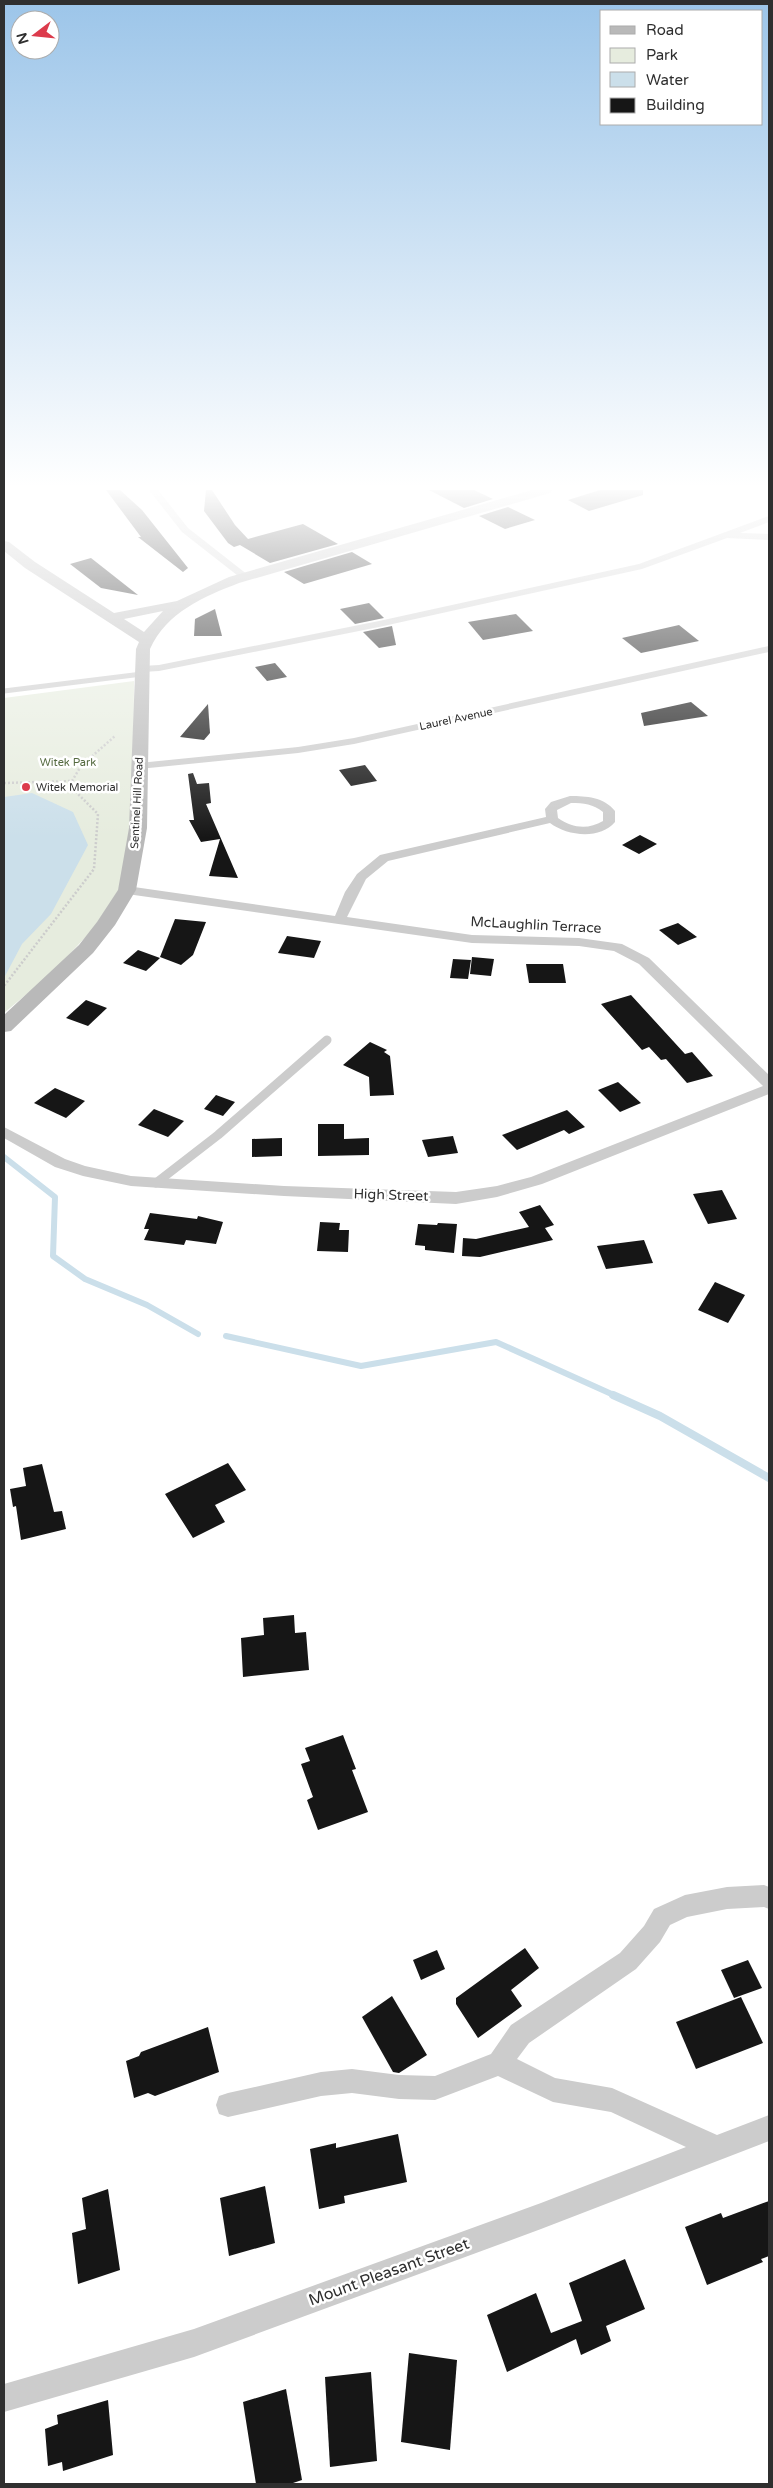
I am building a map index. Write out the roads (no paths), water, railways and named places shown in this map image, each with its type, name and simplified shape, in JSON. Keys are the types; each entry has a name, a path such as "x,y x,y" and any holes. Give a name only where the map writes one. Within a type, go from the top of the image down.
{"main road":[{"path":"94,606 146,640 161,622 179,606"},
{"path":"111,618 169,606"},
{"name":"Sentinel Hill Road","path":"4,1026 86,950 105,925 127,890 138,828 142,672 146,640"}],"street":[{"path":"142,672 464,606"},
{"name":"Laurel Avenue","path":"139,766 345,743 769,649"},
{"path":"340,919 347,899 360,878 368,868 384,858 552,819"},
{"name":"McLaughlin Terrace","path":"127,890 472,939 579,942 617,947 644,961 769,1083"},
{"name":"High Street","path":"4,1132 53,1160 108,1178 284,1191 456,1198 479,1196 513,1188 583,1163 769,1089"},
{"path":"228,2105 321,2084 352,2081 400,2087 435,2088 499,2063 520,2034 628,1961 652,1934 662,1917 685,1906 727,1898 764,1896 769,1898"},
{"path":"499,2063 553,2090 612,2100 716,2148"},
{"name":"Mount Pleasant Street","path":"4,2398 194,2344 541,2216 769,2128"}],"lane":[{"path":"4,690 142,672"},
{"path":"156,1183 218,1134 327,1040"}],"water":[{"path":"32,793 73,812 88,845 51,914 22,944 4,978 4,797"}],"waterway":[{"path":"4,1157 55,1197 53,1256 85,1279 147,1305 198,1334"},
{"path":"226,1336 361,1366 496,1342 616,1396"},
{"path":"613,1395 660,1416 769,1478"}],"place":[{"name":"Witek Memorial","path":"26,787"}],"park label":[{"name":"Witek Park","path":"68,762"}]}
